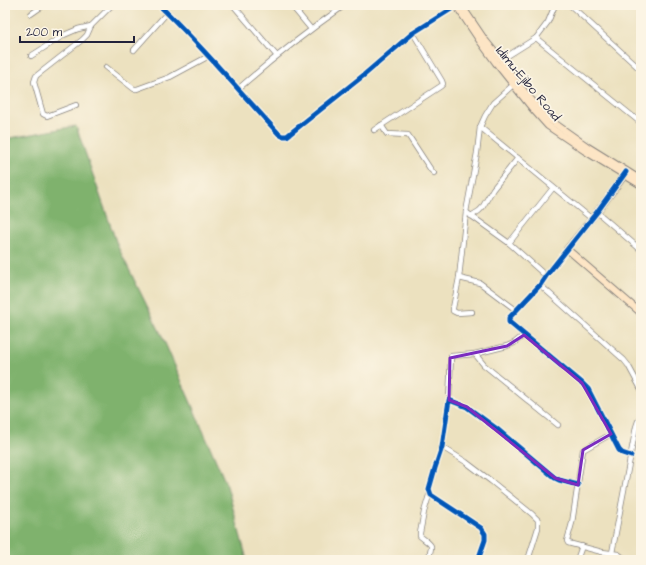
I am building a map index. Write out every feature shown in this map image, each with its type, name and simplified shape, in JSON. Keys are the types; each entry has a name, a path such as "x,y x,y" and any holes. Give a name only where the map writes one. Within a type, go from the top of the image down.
{"main road":[{"name":"Idimu-Ejibo Road","path":"460,6 517,83 551,122 641,185"},
{"name":"Idimu-Ejibo Road","path":"460,6 480,41 513,85 548,126 585,151 625,174 641,180"},
{"path":"625,174 568,249 641,313"}],"street":[{"path":"31,14 44,5"},
{"path":"76,105 47,116 43,114 34,82 36,76 82,40 87,35 91,26 112,5"},
{"path":"159,5 209,56 282,136 287,136 364,75 413,33 460,6"},
{"path":"234,5 276,55"},
{"path":"291,5 310,29"},
{"path":"238,89 276,55 345,5"},
{"path":"501,60 536,38 548,22 555,5"},
{"path":"570,5 641,70"},
{"path":"134,50 167,12"},
{"path":"32,56 64,35 78,29 91,26"},
{"path":"374,130 443,84 413,33"},
{"path":"536,38 641,124"},
{"path":"106,67 134,89 137,89 170,77 209,56"},
{"path":"472,312 457,313 453,311 453,308 459,278 466,212 478,149 480,127 493,103 513,85"},
{"path":"381,125 387,134 408,135 434,173"},
{"path":"480,127 592,219"},
{"path":"471,216 482,208 493,189 518,158"},
{"path":"509,242 553,188"},
{"path":"466,212 509,242 546,276"},
{"path":"597,212 641,250"},
{"path":"568,249 540,285 508,320 588,389 622,453 631,456"},
{"path":"459,278 480,283 516,310"},
{"path":"540,285 624,360 641,389"},
{"path":"428,560 432,548 429,542 420,536 420,533 430,492 429,488 442,447 449,400 450,358 453,356 475,354 511,345 524,335"},
{"path":"475,354 484,365 558,425"},
{"path":"449,400 467,407 497,429 555,478 578,485"},
{"path":"612,553 636,427 638,421 641,419"},
{"path":"611,434 584,450 572,524 567,541 568,543 622,556 626,560"},
{"path":"442,447 492,481 538,520 538,528 528,560"},
{"path":"430,492 432,495 481,528 485,534 485,540 478,560"},
{"path":"577,560 582,546"}],"highlighted area":[{"path":"524,335 582,383 611,434 583,450 578,485 555,478 467,407 449,400 450,358 507,346"}],"green space":[{"path":"76,126 118,247 162,336 227,486 247,560 5,560 5,139"}],"cycle path":[{"path":"159,5 190,36 282,136 287,136 364,75 413,33 456,6"},
{"path":"626,172 540,285 509,318 509,322 588,389 619,450 622,453 631,456"},
{"path":"478,560 485,540 485,534 481,528 431,495 429,489 442,447 449,400 467,407 497,429 555,478 578,485"}]}
